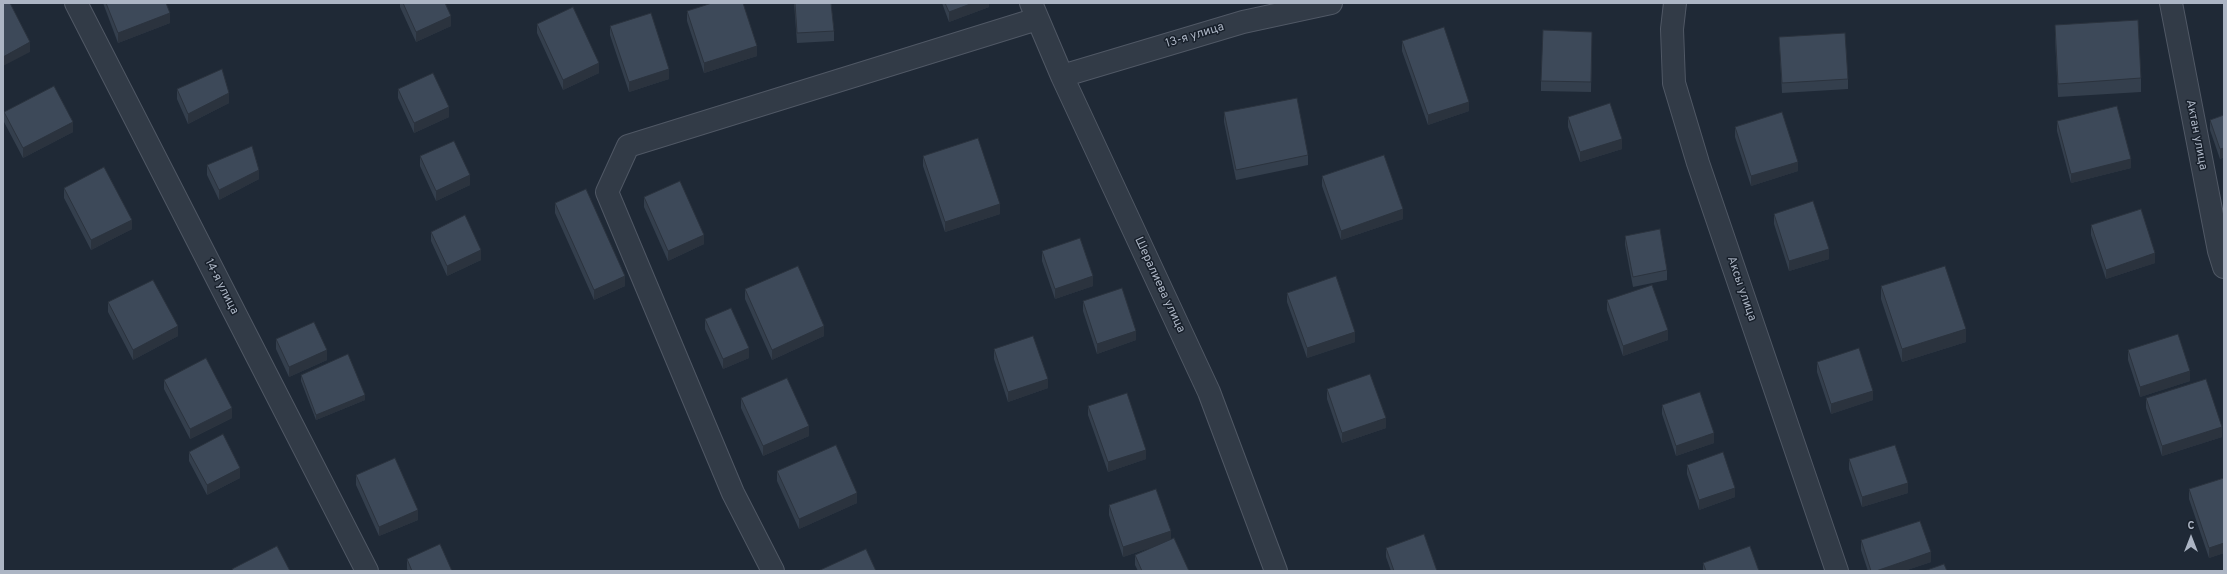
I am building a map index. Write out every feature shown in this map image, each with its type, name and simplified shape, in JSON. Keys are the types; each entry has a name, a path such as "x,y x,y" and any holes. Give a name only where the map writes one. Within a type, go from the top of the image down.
{"street":[{"name":"14-я улица","path":"76,3 367,571"},
{"name":"13-я улица","path":"1062,76 1243,22 1331,3"},
{"name":"Аксы улица","path":"1675,3 1672,29 1674,83 1698,163 1837,571"},
{"name":"Актан улица","path":"2171,3 2219,251 2224,267"},
{"name":"Шералиева улица","path":"1034,11 1062,76 1209,392 1276,571"},
{"path":"773,571 733,493 607,192 628,146 1034,11"}],"building":[{"path":"3,3 10,3 30,42 3,57"},
{"path":"106,3 166,3 170,13 118,33"},
{"path":"403,3 445,3 451,16 416,32"},
{"path":"712,3 743,3 757,46 704,63 687,11"},
{"path":"795,3 831,3 834,31 797,33"},
{"path":"945,3 973,3 949,12"},
{"path":"573,7 599,63 563,80 537,24"},
{"path":"651,13 669,69 629,82 610,26"},
{"path":"2138,20 2141,78 2058,84 2055,25"},
{"path":"1444,27 1469,102 1428,115 1402,41"},
{"path":"1543,30 1592,32 1591,82 1541,81"},
{"path":"1845,33 1848,79 1782,83 1779,37"},
{"path":"222,69 229,93 188,114 177,89"},
{"path":"433,73 449,107 414,123 398,89"},
{"path":"54,86 73,122 23,148 4,112"},
{"path":"1297,98 1308,155 1236,170 1224,112"},
{"path":"1610,103 1622,139 1580,152 1568,117"},
{"path":"2117,106 2131,159 2071,174 2057,121"},
{"path":"1782,112 1798,162 1751,176 1735,127"},
{"path":"2224,115 2224,148 2220,149 2210,120"},
{"path":"978,138 1000,204 945,222 923,156"},
{"path":"454,141 470,175 436,191 420,156"},
{"path":"252,146 259,170 219,190 207,165"},
{"path":"1384,155 1403,209 1341,231 1322,176"},
{"path":"104,167 132,220 91,240 64,188"},
{"path":"680,181 704,235 668,251 644,197"},
{"path":"586,189 625,276 594,290 555,203"},
{"path":"1813,201 1829,249 1789,261 1774,214"},
{"path":"2141,209 2155,253 2106,270 2091,225"},
{"path":"465,215 481,250 447,266 431,232"},
{"path":"1660,229 1667,270 1633,277 1625,236"},
{"path":"1080,238 1093,276 1055,289 1042,251"},
{"path":"798,266 824,326 772,350 745,289"},
{"path":"1945,266 1966,329 1902,349 1881,286"},
{"path":"1336,276 1355,332 1307,348 1287,293"},
{"path":"153,280 178,326 133,350 108,302"},
{"path":"1652,285 1668,330 1623,346 1607,300"},
{"path":"1122,288 1136,331 1097,344 1083,301"},
{"path":"731,308 749,348 723,359 705,319"},
{"path":"314,322 327,350 289,367 276,339"},
{"path":"2178,334 2190,371 2140,387 2128,350"},
{"path":"1033,336 1048,379 1008,392 994,349"},
{"path":"1859,348 1873,391 1831,404 1817,362"},
{"path":"348,354 365,395 316,415 301,375"},
{"path":"206,358 232,408 190,429 164,380"},
{"path":"1370,374 1386,418 1342,433 1327,389"},
{"path":"787,378 809,426 763,446 741,398"},
{"path":"2206,379 2222,427 2162,446 2146,398"},
{"path":"1700,392 1714,433 1676,446 1662,405"},
{"path":"1127,393 1146,450 1108,462 1088,406"},
{"path":"223,434 240,468 207,485 189,452"},
{"path":"836,445 857,493 799,519 777,471"},
{"path":"1895,445 1908,483 1862,497 1849,459"},
{"path":"1723,452 1735,488 1699,500 1687,465"},
{"path":"395,458 418,510 379,527 356,475"},
{"path":"2224,478 2224,543 2209,548 2189,489"},
{"path":"1156,489 1171,531 1123,547 1109,505"},
{"path":"1920,521 1931,552 1876,571 1871,571 1861,540"},
{"path":"1424,534 1437,571 1394,571 1386,548"},
{"path":"1174,538 1189,571 1142,571 1135,555"},
{"path":"440,544 452,571 412,571 407,559"},
{"path":"277,546 290,571 233,571 232,569"},
{"path":"1750,546 1759,571 1706,571 1703,563"},
{"path":"866,549 876,571 818,571"},
{"path":"1944,564 1947,571 1924,571"}]}
